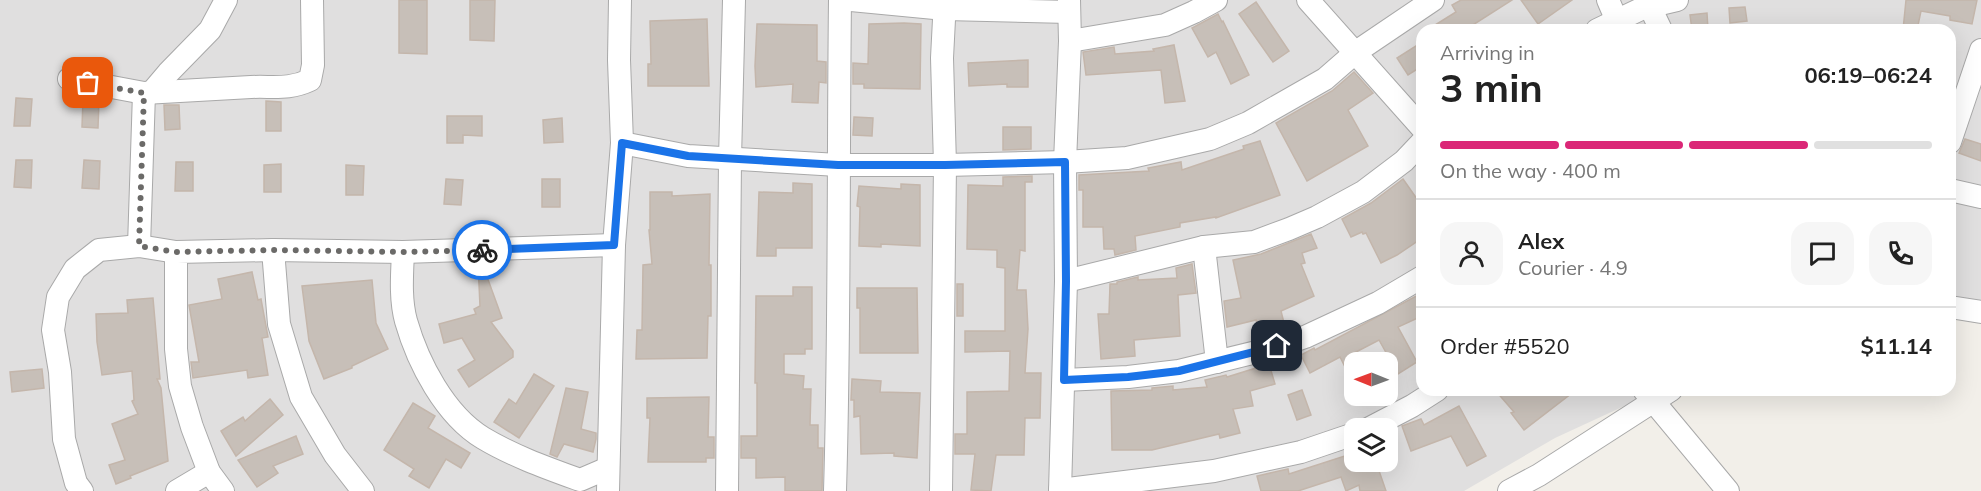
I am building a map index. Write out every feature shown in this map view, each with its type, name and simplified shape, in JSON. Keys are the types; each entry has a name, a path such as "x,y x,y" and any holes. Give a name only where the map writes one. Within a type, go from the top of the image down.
{"street":[{"path":"139,246 148,93 210,30 226,0"},
{"path":"69,79 148,93 298,86 310,80 313,65 312,0"},
{"path":"608,491 614,245 622,143 619,60 620,0"},
{"path":"728,491 730,159 734,0"},
{"path":"835,491 839,372 840,0"},
{"path":"851,0 1069,6 1070,41 1065,162 1064,380 1059,491 1224,470 1301,452 1344,437"},
{"path":"1070,41 1165,25 1216,0"},
{"path":"1308,0 1416,121"},
{"path":"622,143 688,156 838,165 945,165 1127,158 1210,139 1248,123 1325,79 1356,52 1433,0"},
{"path":"1607,24 1608,0"},
{"path":"1609,24 1650,7 1677,0"},
{"path":"941,491 945,165 942,58 945,4"},
{"path":"1650,7 1658,24"},
{"path":"1956,122 1981,50"},
{"path":"1066,281 1204,247 1254,242 1317,217 1363,192 1404,161 1416,148"},
{"path":"1956,191 1981,197"},
{"path":"82,491 76,483 64,439 60,372 53,330 58,297 75,269 99,250 139,246 176,252 273,250 403,252 614,245"},
{"path":"1204,247 1217,362"},
{"path":"273,250 279,324 301,397 334,455 363,491"},
{"path":"176,252 176,349 180,386 209,472 224,491"},
{"path":"403,252 402,285 406,320 432,381 453,413 482,437 543,467 580,480 608,468"},
{"path":"1064,380 1145,375 1179,371 1217,362 1305,337 1378,303 1416,281"},
{"path":"1956,308 1981,312"},
{"path":"1389,418 1428,396"},
{"path":"1509,491 1539,475 1652,396"},
{"path":"1658,396 1728,491"},
{"path":"177,491 209,472"}],"shaded area":[{"path":"0,0 1981,0 1981,305 1956,315 1956,24 1416,24 1416,396 1646,396 1555,438 1464,491 0,491"}],"building":[{"path":"399,0 427,0 427,54 399,53"},
{"path":"470,0 495,0 494,41 470,40"},
{"path":"1461,0 1512,0 1474,24 1437,24 1456,12 1452,5"},
{"path":"1521,0 1572,0 1538,24"},
{"path":"1906,0 1977,0 1972,24 1950,20 1950,16 1921,11 1918,24 1904,24"},
{"path":"1256,2 1289,51 1273,62 1239,14"},
{"path":"1745,7 1747,21 1730,23 1729,8"},
{"path":"1707,13 1708,24 1691,24 1690,15"},
{"path":"1218,14 1249,75 1231,84 1216,52 1208,57 1192,28"},
{"path":"707,19 709,86 648,86 648,64 651,64 650,21"},
{"path":"757,24 817,25 817,61 826,62 826,83 819,82 818,103 792,102 793,84 756,87"},
{"path":"869,24 921,24 920,89 864,88 864,84 853,84 853,63 868,64"},
{"path":"1174,45 1185,101 1165,103 1161,70 1086,75 1083,52 1114,47 1115,54 1154,51 1153,49"},
{"path":"1416,46 1416,70 1408,75 1397,58"},
{"path":"1028,60 1028,87 1007,87 1007,84 969,86 968,63"},
{"path":"1354,72 1373,93 1348,110 1368,146 1307,181 1276,123 1332,91"},
{"path":"16,98 32,99 30,126 14,126"},
{"path":"83,99 99,100 98,128 82,127"},
{"path":"266,101 281,102 281,131 266,131"},
{"path":"164,105 179,105 180,129 165,130"},
{"path":"447,116 482,116 482,136 463,135 463,143 447,143"},
{"path":"854,117 873,118 872,136 853,135"},
{"path":"562,118 563,142 544,143 543,120"},
{"path":"1003,127 1031,127 1031,149 1003,150"},
{"path":"1965,139 1981,144 1981,161 1959,153"},
{"path":"1260,141 1280,195 1216,218 1180,223 1180,227 1135,236 1136,250 1115,255 1114,249 1104,249 1103,227 1083,227 1083,190 1079,190 1079,175 1149,171 1148,168 1181,162 1182,170 1244,149 1243,146"},
{"path":"16,160 32,160 31,188 14,187"},
{"path":"84,160 100,161 99,189 82,188"},
{"path":"176,162 193,162 193,191 175,191"},
{"path":"281,164 281,192 264,192 264,165"},
{"path":"346,165 364,166 363,195 346,195"},
{"path":"1032,176 1032,182 1025,182 1025,251 1020,250 1017,290 1026,290 1028,329 1025,373 1041,373 1040,418 1025,418 1024,455 996,455 991,491 971,490 975,454 955,454 955,434 967,434 967,392 1009,391 1010,351 965,352 965,331 1005,331 1005,268 997,267 997,250 967,249 968,185 1003,186 1003,177"},
{"path":"446,179 463,180 461,205 444,204"},
{"path":"542,179 560,179 560,207 542,207"},
{"path":"1403,179 1416,197 1416,242 1381,263 1366,233 1362,232 1351,237 1342,219 1371,203"},
{"path":"793,183 812,184 812,248 776,248 776,256 757,256 759,192 793,193"},
{"path":"901,184 920,185 920,246 881,244 881,247 859,246 860,207 857,206 859,186 901,189"},
{"path":"650,192 672,192 672,196 710,194 711,316 708,316 707,358 636,359 637,330 642,330 643,265 652,264 649,230"},
{"path":"1311,234 1317,248 1302,253 1305,263 1301,264 1314,296 1281,311 1285,327 1260,334 1256,320 1227,327 1224,301 1241,298 1233,260 1261,254"},
{"path":"478,263 482,263 502,318 491,322 513,351 513,357 469,387 458,370 475,360 462,338 444,343 439,324 476,314 474,309 480,306"},
{"path":"1192,264 1196,293 1178,295 1180,336 1134,340 1135,356 1101,359 1098,314 1109,314 1110,284 1138,277 1138,280 1177,278 1176,268"},
{"path":"252,272 258,300 261,299 268,337 262,338 268,375 248,378 247,370 193,378 191,362 199,362 189,305 222,299 218,279"},
{"path":"372,280 376,323 388,349 352,368 324,379 309,341 302,286"},
{"path":"957,284 963,284 963,316 957,316"},
{"path":"793,287 812,287 812,349 805,349 805,354 784,354 784,374 804,376 803,389 811,389 810,425 818,425 818,448 823,448 822,491 785,491 785,477 756,478 756,458 741,458 741,436 757,436 756,296 793,296"},
{"path":"857,288 917,288 918,353 860,353 860,308 857,308"},
{"path":"1416,296 1416,319 1398,327 1416,363 1398,374 1398,352 1386,352 1379,340 1356,352 1344,352 1344,365 1340,357 1310,373 1301,355 1314,348 1315,350"},
{"path":"153,298 160,379 157,379 161,388 168,461 116,484 109,465 125,460 112,424 138,414 132,401 134,400 132,371 102,375 96,314 128,313 127,300"},
{"path":"1269,364 1275,384 1250,391 1253,406 1233,409 1240,433 1220,438 1219,434 1152,450 1112,450 1111,391 1152,390 1152,388 1173,386 1173,390 1207,387 1205,380 1226,375 1227,377"},
{"path":"42,369 44,388 12,392 10,372"},
{"path":"534,374 554,386 519,438 494,422 509,399 516,404"},
{"path":"852,379 881,381 880,392 920,393 917,458 894,456 894,453 861,454 860,416 854,417 854,400 851,400"},
{"path":"566,388 588,392 581,429 596,433 596,439 593,452 564,444 557,457 550,454"},
{"path":"1302,390 1311,415 1297,420 1288,395"},
{"path":"1500,396 1568,396 1524,430 1511,413 1514,412"},
{"path":"709,397 708,437 714,437 714,458 706,458 706,462 648,462 650,418 647,418 647,398"},
{"path":"270,399 283,415 236,456 221,431 243,417 245,421"},
{"path":"413,403 435,416 428,428 470,453 461,468 446,459 429,488 409,476 414,469 384,450"},
{"path":"1459,406 1486,456 1467,466 1451,436 1411,451 1402,426 1421,419 1424,425"},
{"path":"296,436 303,454 273,466 278,473 257,487 238,460"},
{"path":"1344,456 1344,472 1379,472 1386,491 1360,491 1359,485 1346,491 1341,477 1298,491 1261,491 1257,476 1288,469 1289,474"}],"way so far":[{"path":"88,83 144,93 139,246 176,252 482,250"}],"route":[{"path":"482,250 614,245 622,143 688,156 838,165 1065,162 1064,380 1128,377 1179,371 1277,346"}]}
